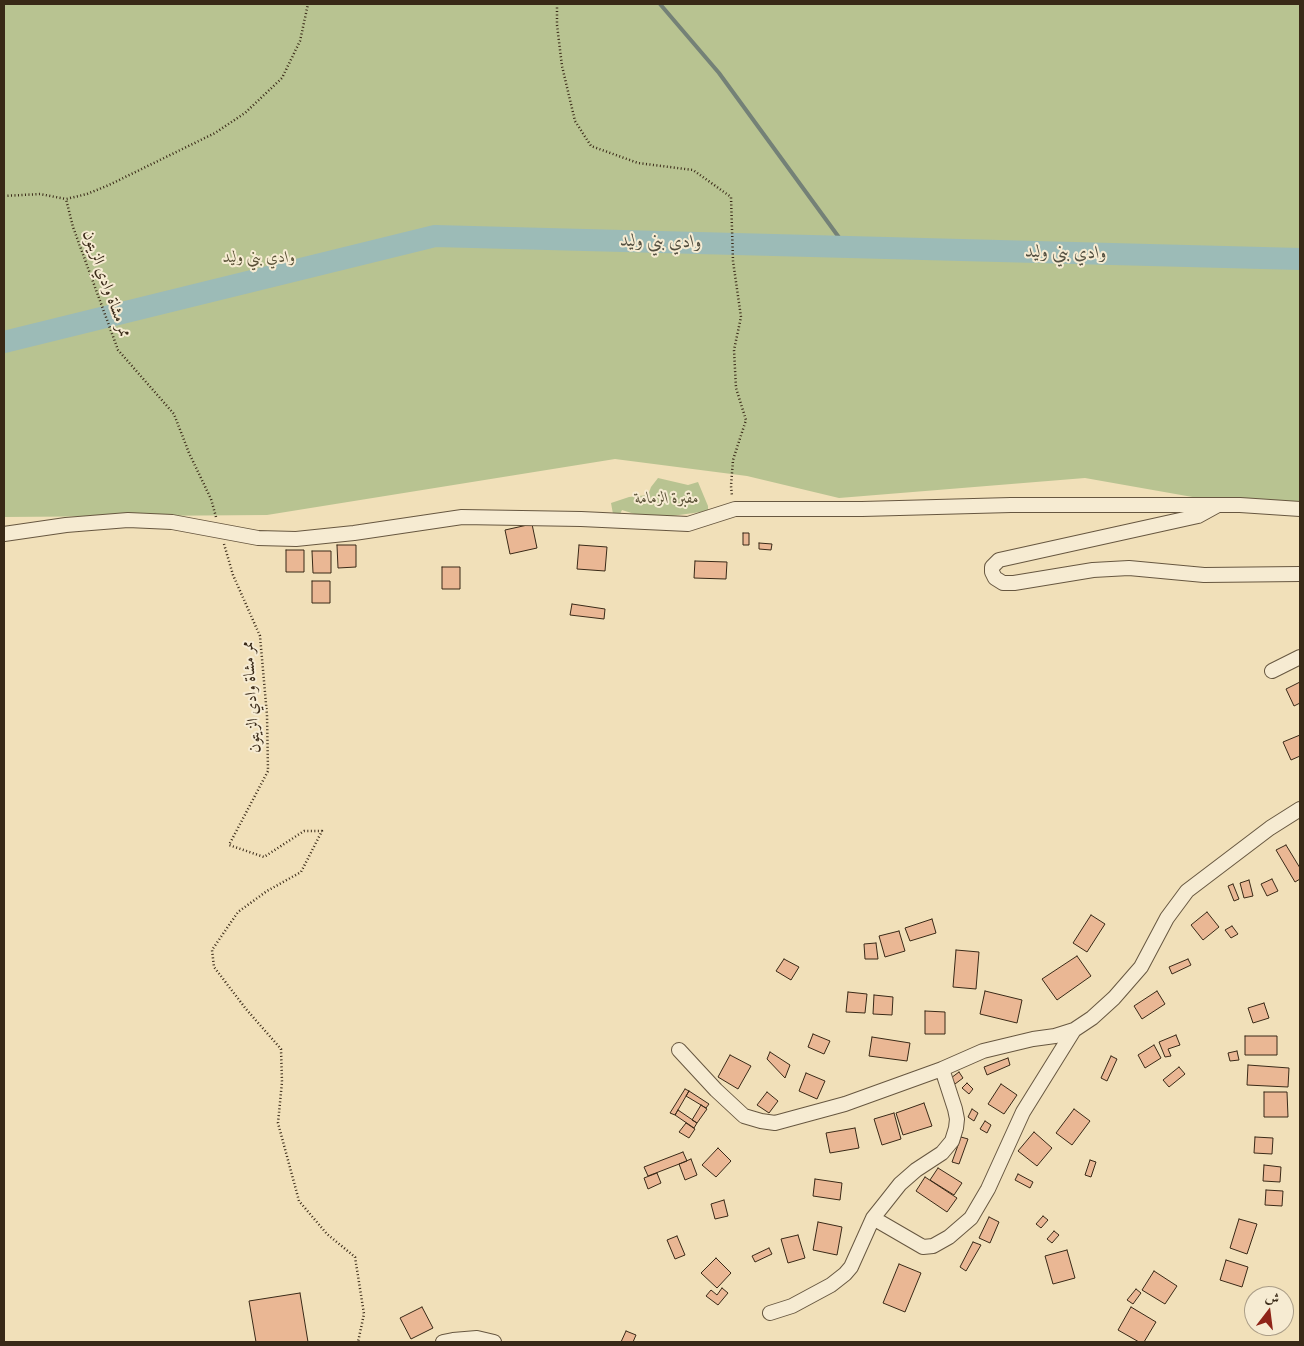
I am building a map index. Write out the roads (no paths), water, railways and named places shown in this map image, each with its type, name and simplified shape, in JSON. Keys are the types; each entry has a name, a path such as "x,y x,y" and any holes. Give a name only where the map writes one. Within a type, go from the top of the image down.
{"street":[{"path":"4,534 66,525 128,520 172,522 258,538 296,539 354,533 462,517 581,519 688,524 735,509 862,509 1011,505 1240,505 1300,509"},
{"path":"1218,505 1198,516 999,560 992,567 992,572 995,578 1003,583 1014,583 1093,570 1120,569 1204,575 1300,574"},
{"path":"1272,670 1300,656"},
{"path":"679,1050 716,1090 744,1116 775,1123 845,1104 942,1069 983,1050 1055,1036 1074,1030 1107,1005 1141,967 1167,918 1187,891 1270,828 1300,809"},
{"path":"874,1218 923,1247 933,1246 949,1237 972,1218 988,1189 1023,1112 1074,1030"},
{"path":"770,1313 792,1306 831,1285 845,1274 851,1267 874,1218 900,1184 916,1170 942,1153 952,1141 957,1118 942,1069"},
{"path":"443,1342 477,1338 494,1342"}],"waterway":[{"path":"660,4 719,73 846,247"},
{"name":"وادي بني وليد","path":"4,342 435,236 1300,259"}],"park label":[{"name":"مقبرة الزمامة","path":"667,499"}]}
